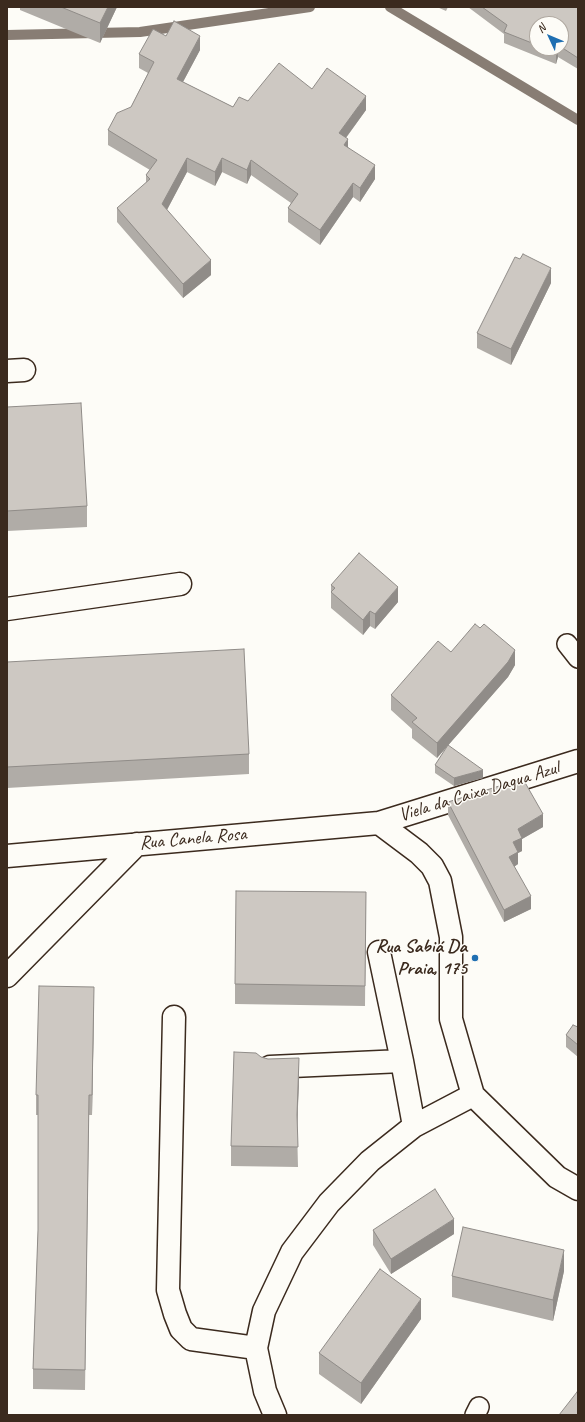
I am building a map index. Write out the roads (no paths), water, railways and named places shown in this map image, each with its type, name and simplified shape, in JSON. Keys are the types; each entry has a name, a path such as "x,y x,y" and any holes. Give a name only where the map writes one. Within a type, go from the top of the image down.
{"street":[{"path":"7,609 180,584"},
{"name":"Viela da Caixa Dagua Azul","path":"379,823 578,761"},
{"path":"379,823 419,853 432,866 440,881 451,937 451,1019 474,1095 556,1177 578,1189"},
{"name":"Rua Canela Rosa","path":"7,856 379,823"},
{"path":"7,976 137,844"},
{"path":"379,952 414,1126"},
{"path":"174,1017 168,1290 181,1329 191,1339 256,1348"},
{"path":"267,1067 402,1061"},
{"path":"275,1415 265,1391 256,1348 264,1311 292,1252 329,1203 370,1161 414,1126 474,1095"}],"waterway":[{"path":"7,35 140,32 310,7"},
{"path":"390,7 578,120"}],"place":[{"name":"Rua Sabiá Da Praia, 175","path":"475,958"}]}
